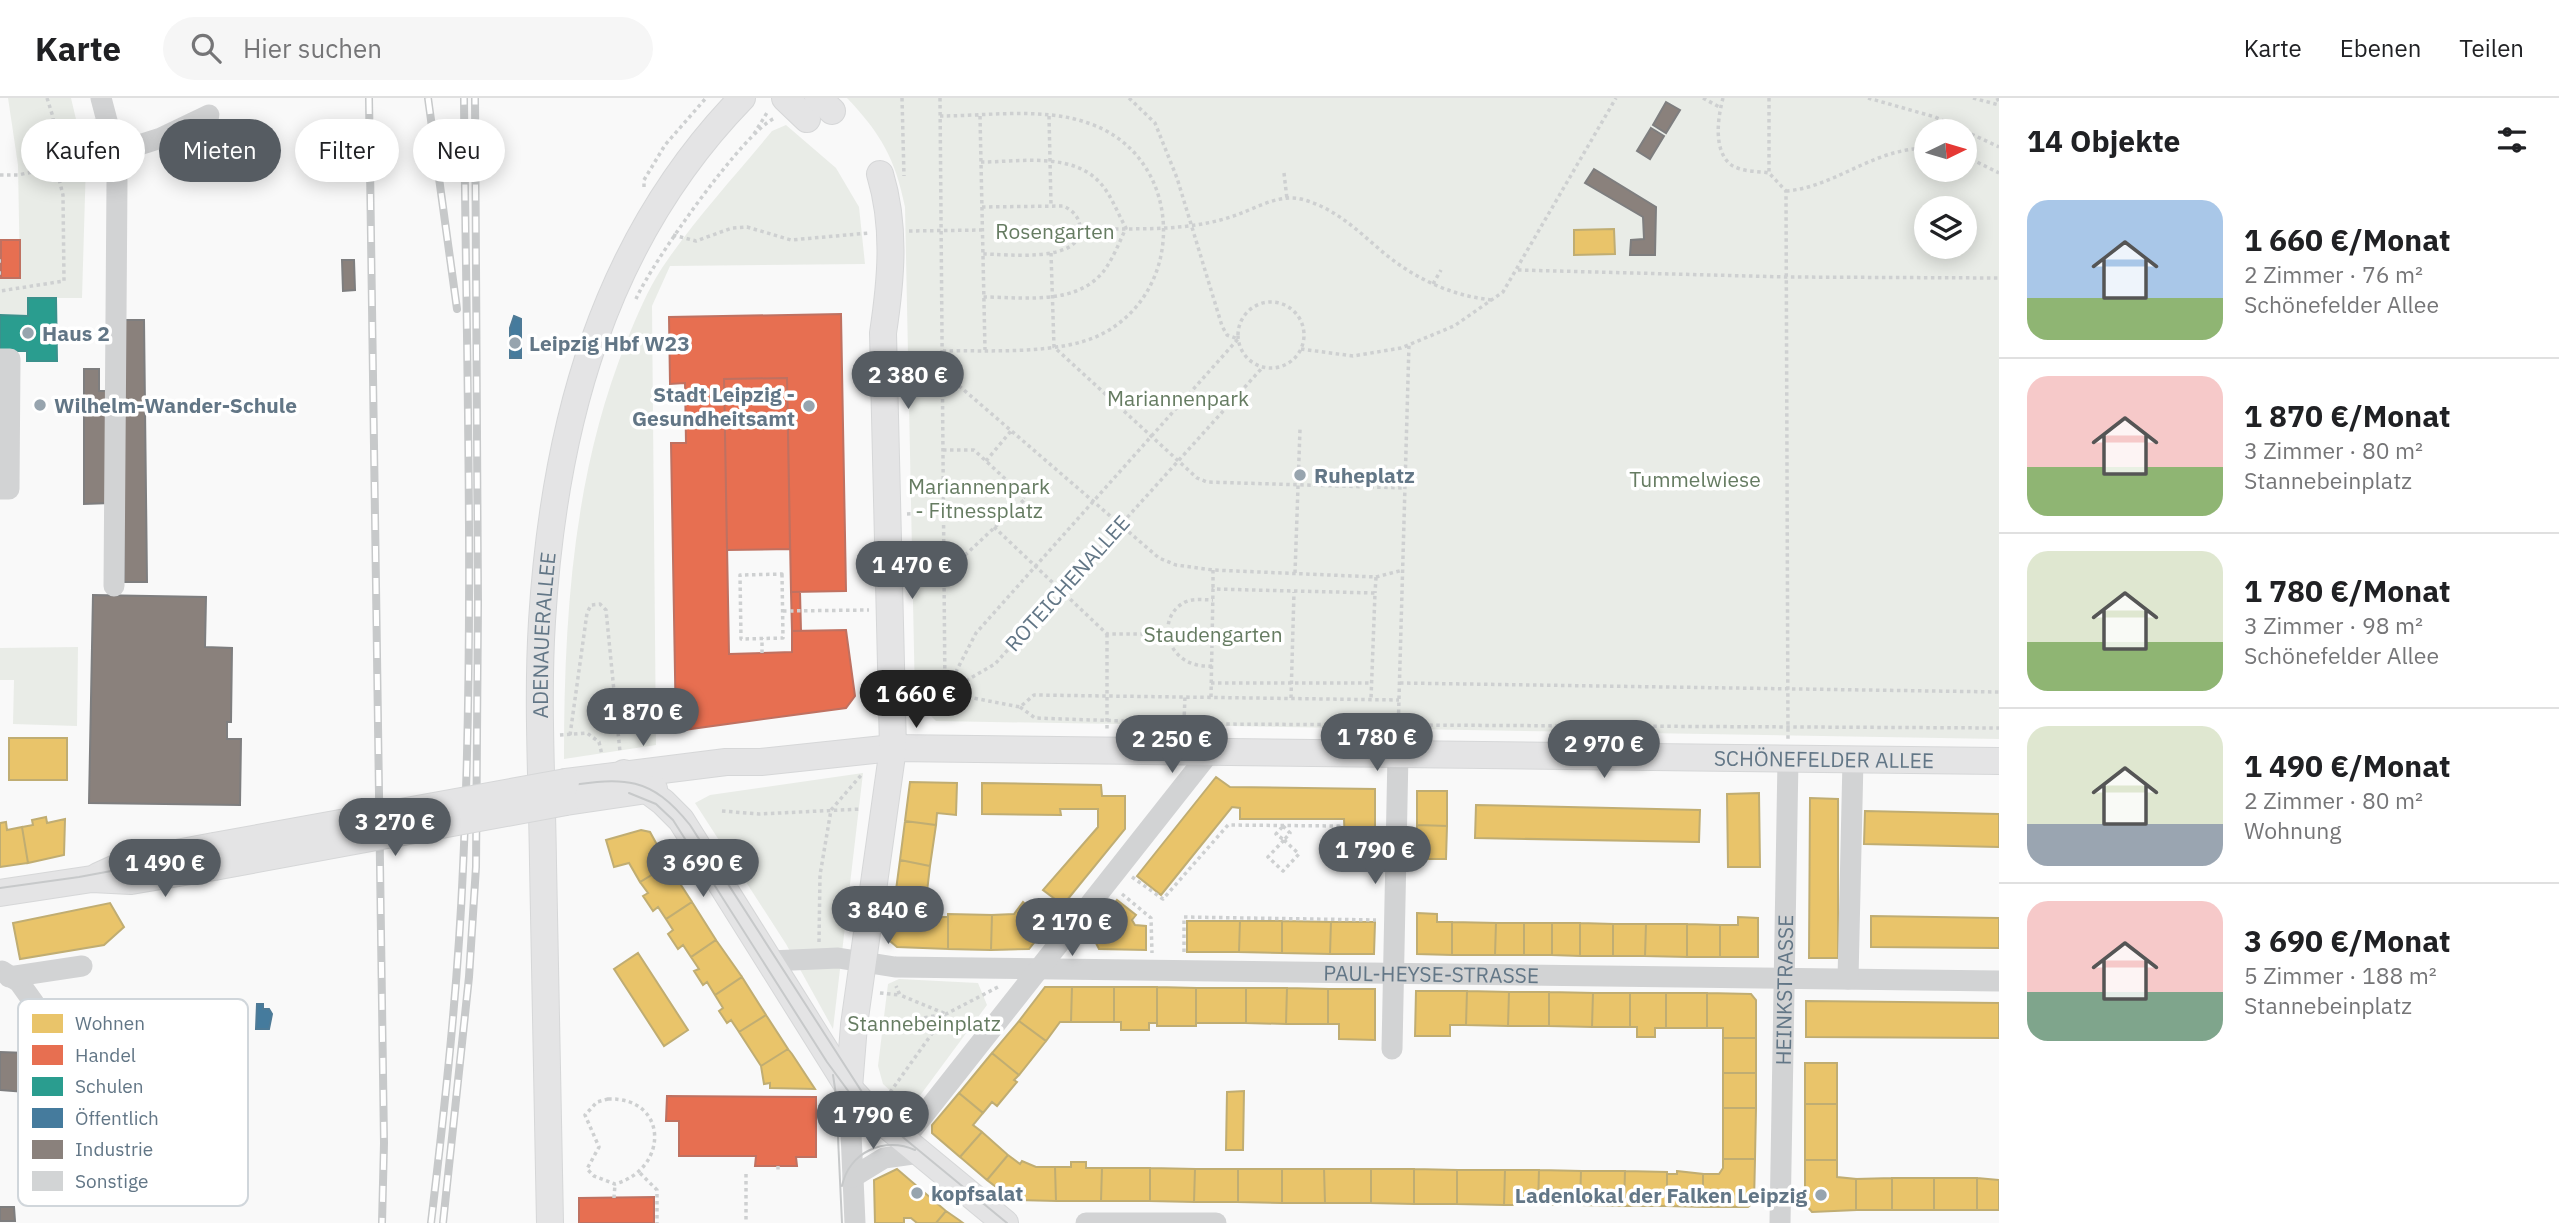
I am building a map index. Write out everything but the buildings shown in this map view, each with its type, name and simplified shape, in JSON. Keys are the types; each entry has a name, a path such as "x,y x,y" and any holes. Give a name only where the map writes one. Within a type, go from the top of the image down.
{"main road":[{"name":"ADENAUERALLEE","path":"550,1223 540,687 548,550 562,461 584,373 619,274 644,226 689,157 742,98"},
{"path":"780,100 819,110"},
{"path":"849,1088 862,963 892,748 883,333 890,282 892,176"},
{"path":"0,893 102,879 131,881 214,858 566,794 647,783 761,762 892,748"},
{"name":"SCHÖNEFELDER ALLEE","path":"892,748 1999,761"},
{"path":"647,783 770,961 849,1088 874,1115 1005,1223"}],"street":[{"path":"102,98 107,119"},
{"path":"145,143 209,115"},
{"path":"114,586 117,182"},
{"path":"0,359 10,359 9,489 0,489"},
{"path":"853,1177 884,1158 912,1147 1037,967 1210,752"},
{"path":"1392,1049 1398,754"},
{"name":"HEINKSTRASSE","path":"1780,1223 1788,759"},
{"path":"1848,979 1853,760"},
{"path":"770,961 844,958 862,963"},
{"name":"PAUL-HEYSE-STRASSE","path":"862,963 895,967 1999,981"},
{"path":"5,973 82,966"},
{"path":"5,973 19,982 30,999"},
{"path":"849,1088 855,1223"},
{"path":"1086,1223 1216,1223"}],"path":[{"path":"47,98 53,119"},
{"path":"892,176 902,98"},
{"path":"923,716 945,693 940,98"},
{"path":"1129,98 1155,123 1177,177 1222,326 1227,335 1238,339 1246,357 1262,368"},
{"path":"1301,349 1353,356 1409,344 1454,326 1503,292 1616,98"},
{"path":"1703,98 1721,108"},
{"path":"1723,98 1718,132 1723,152 1730,164 1741,169 1769,173 1786,191 1788,759"},
{"path":"1769,98 1769,173"},
{"path":"1868,98 1939,119"},
{"path":"1973,98 1998,102"},
{"path":"753,136 761,117 780,100"},
{"path":"635,303 673,235 753,136 772,119 819,110"},
{"path":"940,116 1049,115 1090,123 1130,148 1150,173 1158,191 1165,227 1158,271 1147,293 1132,312 1098,336 1054,347 942,351"},
{"path":"1049,115 1051,205"},
{"path":"980,116 985,350"},
{"path":"1978,137 1999,147"},
{"path":"1786,191 1807,189 1864,162 1897,150 1914,149"},
{"path":"981,162 1050,162 1073,165 1097,180 1109,194 1126,228"},
{"path":"1978,162 1999,173"},
{"path":"0,176 21,173"},
{"path":"1284,173 1287,199"},
{"path":"0,291 64,281 62,195 59,182"},
{"path":"1080,229 1191,226 1237,215 1273,200 1299,199 1343,217 1388,256 1440,289 1492,300"},
{"path":"982,207 1051,205 1072,211 1080,229 1077,240 1070,248 1051,253 982,254"},
{"path":"644,226 696,241 732,228 747,227 791,240 891,231 982,230"},
{"path":"983,298 1071,293 1094,281 1108,265 1126,228"},
{"path":"1051,253 1054,347 1197,478 1208,482 1405,488"},
{"path":"1433,285 1441,270"},
{"path":"1518,270 1787,277 1999,278"},
{"name":"ROTEICHENALLEE","path":"1278,302 1290,308 1301,321 1304,335 1301,349 1286,365 1262,368 995,664 945,693 976,633 1238,339 1239,326 1248,310 1261,303 1278,302"},
{"path":"1398,754 1409,344"},
{"path":"942,372 1159,558 1176,565 1213,570 1376,577 1402,570"},
{"path":"1294,573 1300,429"},
{"path":"986,461 1011,431"},
{"path":"943,450 974,450 1026,498 962,558 944,558"},
{"path":"887,514 944,512"},
{"path":"994,527 1107,634 1212,634"},
{"path":"1211,697 1213,570"},
{"path":"782,574 783,638 762,638 741,639 740,575 782,574"},
{"path":"1371,699 1376,577"},
{"path":"1213,589 1375,593"},
{"path":"1291,698 1294,591"},
{"path":"1212,666 1189,665 1177,658 1169,633 1176,611 1185,603 1213,600"},
{"path":"602,756 599,742 587,733 570,735 587,613 591,605 600,604 606,610 647,783"},
{"path":"783,611 889,609"},
{"path":"1105,750 1107,634"},
{"path":"762,638 762,653"},
{"path":"1399,682 1999,692"},
{"path":"1211,683 1372,683"},
{"path":"945,693 1020,707 1035,718 1184,723 1999,728"},
{"path":"1020,707 1034,695 1399,699"},
{"path":"1184,723 1185,696"},
{"path":"553,735 556,726"},
{"path":"819,958 820,875 831,810 863,774"},
{"path":"722,811 759,814 861,808"},
{"path":"1112,874 1163,899 1228,825 1339,826 1339,849 1396,849"},
{"path":"1283,826 1276,834 1284,840 1299,854 1283,870 1268,857 1284,840 1290,833 1283,826"},
{"path":"1112,874 1151,918 1153,969"},
{"path":"1183,969 1184,917 1395,920"},
{"path":"894,981 900,995"},
{"path":"876,1026 891,1026 946,1014 1003,985"},
{"path":"880,993 900,995 946,1014"},
{"path":"886,1098 946,1014"},
{"path":"619,1099 634,1103 652,1121 654,1144 640,1173 615,1184 594,1176 587,1169 599,1147 585,1115 597,1102 619,1099"},
{"path":"778,1166 778,1173"},
{"path":"640,1173 657,1190 657,1223"},
{"path":"746,1174 746,1221"},
{"path":"614,1198 615,1184"}],"green space":[{"path":"8,98 71,98 76,119 21,119 21,182 85,182 82,298 29,298 28,316 0,315 0,278 20,277 18,165"},
{"name":"Mariannenpark","path":"847,98 1999,98 1999,739 936,721 915,700 905,207 897,174 878,135"},
{"path":"786,125 836,168 859,207 865,264 670,266 652,306 656,745 564,759 566,652 575,546 594,442 609,390 639,313 674,250 772,131"},
{"path":"78,647 77,726 13,724 14,680 0,680 0,648"},
{"name":"Stannebeinplatz","path":"863,773 833,1029 786,944 695,803 710,795"},
{"name":"Stannebeinplatz","path":"899,979 978,983 987,1005 916,1101 905,1104 883,1084 878,1066 888,984"}],"tram line":[{"path":"0,888 79,877 566,786 604,781 635,784 662,797 690,825 871,1106 905,1139 1007,1223"},
{"path":"629,793 656,804 673,820 827,1062 860,1107"},
{"path":"833,1075 842,1223"},
{"path":"842,1186 852,1164 870,1150 892,1145 915,1150"}],"railway":[{"path":"369,98 384,1143 382,1223"},
{"path":"428,98 457,309"},
{"path":"431,1223 454,1002 467,772 469,483 464,98"},
{"path":"443,1223 469,977 476,867 478,603 475,98"}],"place":[{"name":"Haus 2","path":"28,333"},
{"name":"Leipzig Hbf W23","path":"515,343"},
{"name":"Wilhelm-Wander-Schule","path":"40,405"},
{"name":"Stadt Leipzig - Gesundheitsamt","path":"809,406"},
{"name":"Ruheplatz","path":"1300,475"},
{"name":"kopfsalat","path":"917,1193"},
{"name":"Ladenlokal der Falken Leipzig","path":"1821,1195"}],"park label":[{"name":"Rosengarten","path":"1055,231"},
{"name":"Tummelwiese","path":"1695,479"},
{"name":"Mariannenpark - Fitnessplatz","path":"979,498"},
{"name":"Staudengarten","path":"1213,634"}]}
